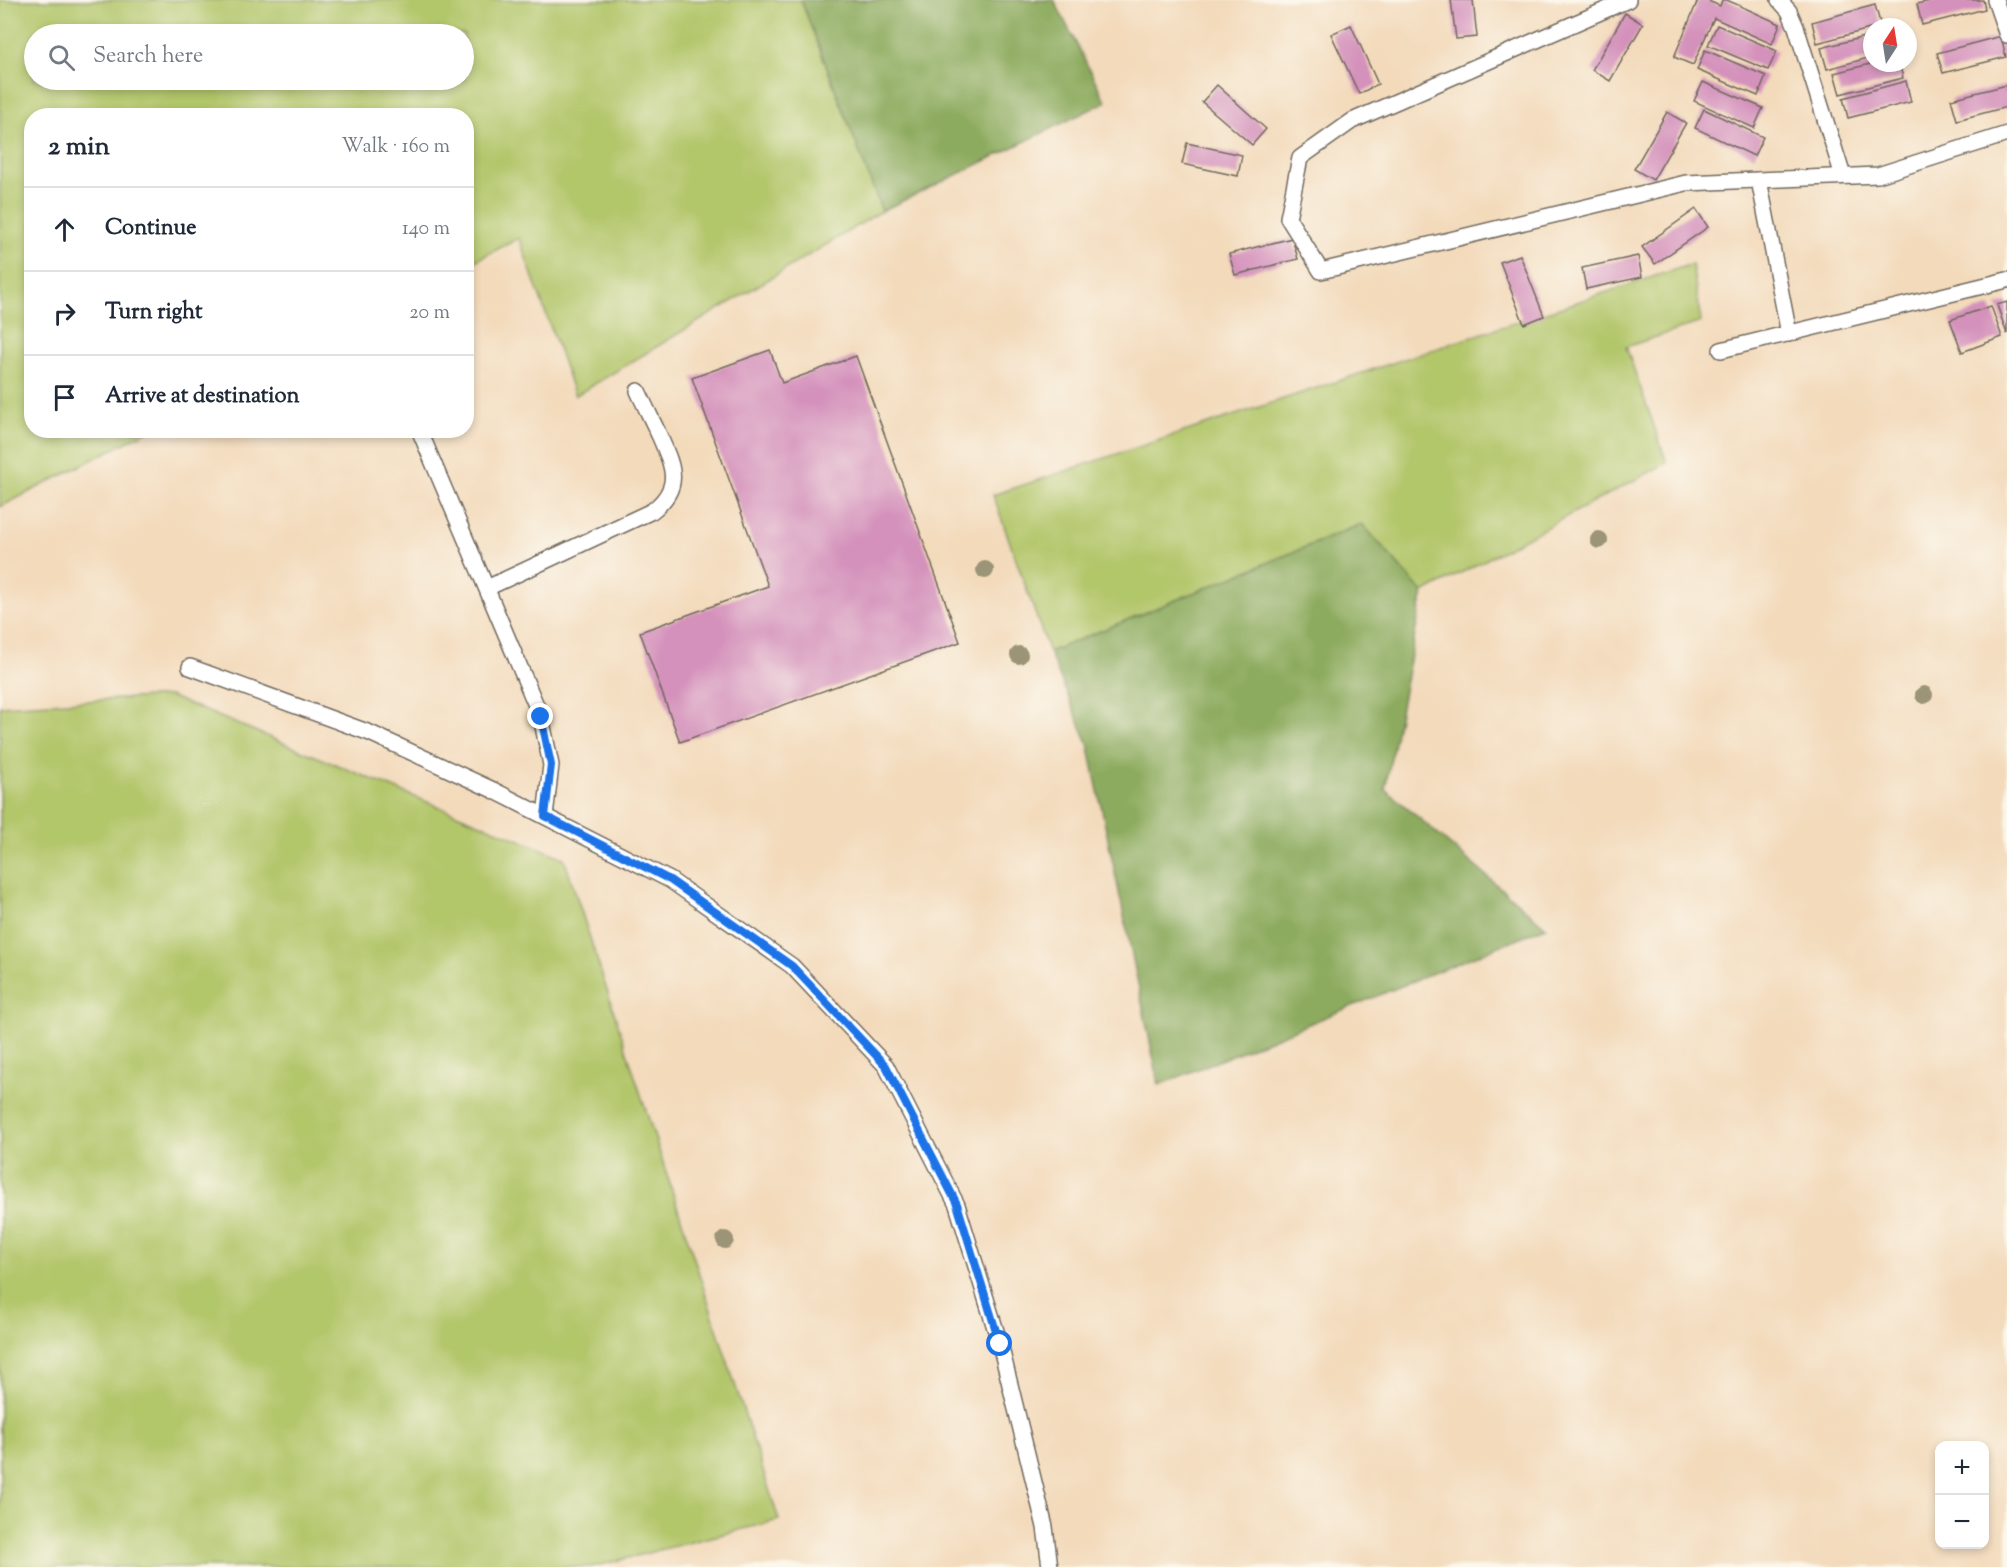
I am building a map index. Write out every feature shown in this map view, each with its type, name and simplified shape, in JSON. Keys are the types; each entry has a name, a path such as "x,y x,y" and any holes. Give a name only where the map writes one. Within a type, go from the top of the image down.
{"lane":[{"path":"1628,0 1352,121 1300,158 1288,218 1321,271 1686,183 1878,175 2007,134"},
{"path":"1779,0 1789,12 1796,27 1843,176"},
{"path":"1995,0 2007,35"},
{"path":"1759,180 1789,334"},
{"path":"1721,350 2007,280"},
{"path":"487,588 652,511 667,497 673,480 672,464 638,391"},
{"path":"423,438 541,717 551,765 545,816"},
{"path":"190,667 370,733 545,816 670,880 792,966 886,1066 957,1204 1000,1344 1045,1527 1050,1567"}],"green space":[{"path":"0,0 801,0 882,211 575,396 519,238 474,261 474,108 24,108 24,438 134,438 0,507"},
{"path":"801,0 1054,0 1106,102 882,211"},
{"path":"1692,264 1701,322 1626,347 1667,463 1423,593 1362,524 1049,652 993,495"},
{"path":"1362,524 1423,593 1385,789 1546,927 1159,1085 1088,743 1049,652"},
{"path":"169,696 564,858 779,1520 592,1567 0,1567 0,706"}],"building":[{"path":"1451,0 1473,0 1477,37 1456,39"},
{"path":"1698,0 1706,0 1720,6 1722,0 1727,0 1780,24 1772,44 1714,18 1693,65 1674,57"},
{"path":"1934,0 1983,0 1985,9 1922,25 1917,4"},
{"path":"1875,5 1879,18 1863,18 1863,31 1817,43 1812,22"},
{"path":"1625,13 1643,24 1610,81 1592,70"},
{"path":"1351,25 1378,84 1359,94 1331,34"},
{"path":"1717,25 1777,51 1768,70 1708,45"},
{"path":"2001,36 2006,57 1943,73 1937,53"},
{"path":"1863,37 1863,59 1827,69 1821,48"},
{"path":"1705,50 1766,76 1758,96 1697,70"},
{"path":"1863,66 1863,72 1901,72 1903,78 1840,94 1834,73"},
{"path":"1906,81 1911,102 1848,118 1843,98"},
{"path":"1703,82 1763,108 1754,128 1694,101"},
{"path":"1217,85 1266,129 1252,145 1202,102"},
{"path":"2007,85 2007,107 1957,120 1951,99"},
{"path":"1704,109 1763,137 1754,156 1695,128"},
{"path":"1667,112 1686,123 1653,180 1634,169"},
{"path":"1187,143 1242,155 1238,176 1182,164"},
{"path":"1696,209 1708,227 1655,264 1642,247"},
{"path":"1292,238 1298,259 1235,275 1229,254"},
{"path":"1520,255 1544,316 1524,324 1500,262"},
{"path":"1638,256 1642,277 1586,289 1582,268"},
{"path":"2007,302 2007,334 1997,305"},
{"path":"1991,306 2002,337 1962,352 1950,320"},
{"path":"770,350 782,383 856,356 960,642 680,742 640,632 768,586 692,378"}],"route":[{"path":"541,717 551,765 545,816 670,880 792,966 886,1066 957,1204 1000,1344"}]}
